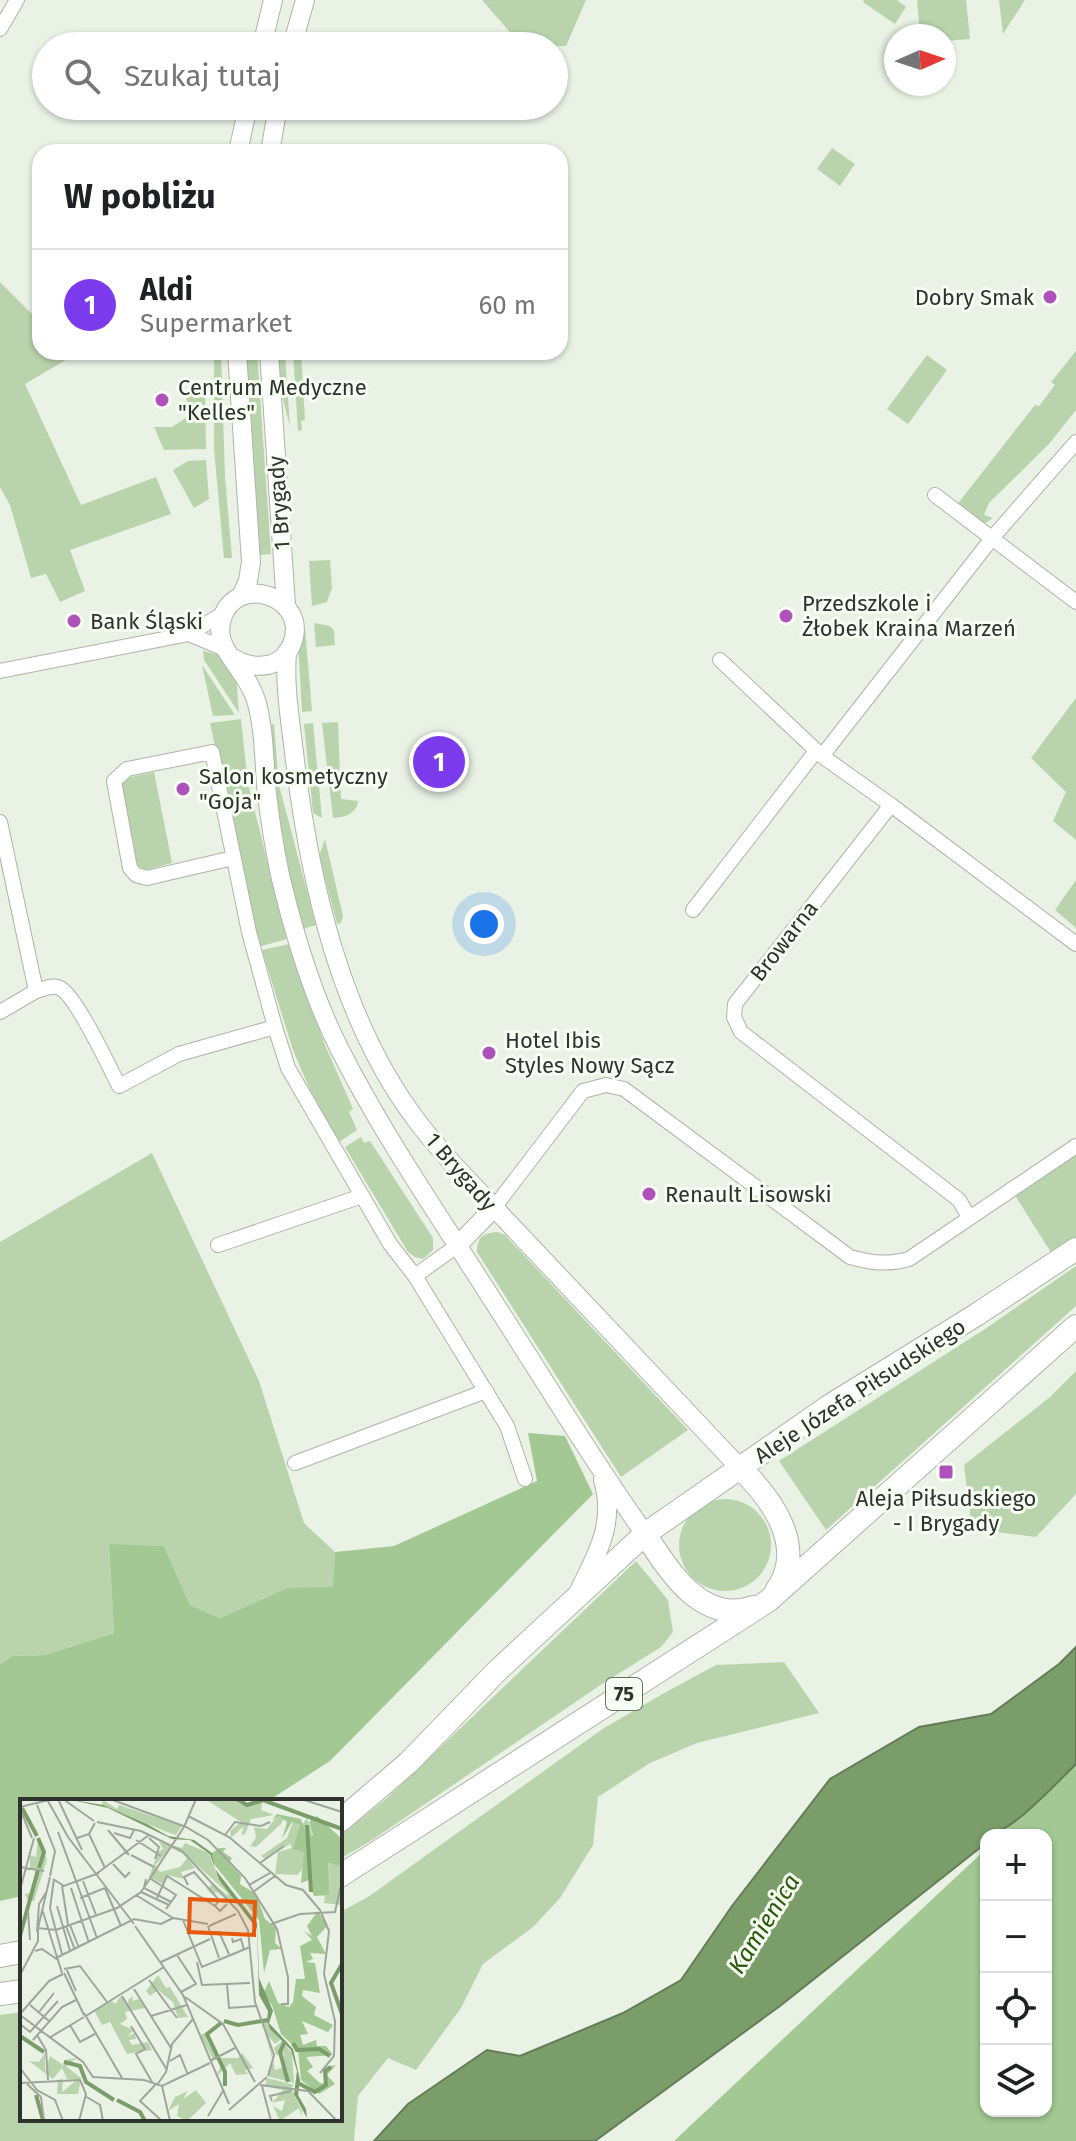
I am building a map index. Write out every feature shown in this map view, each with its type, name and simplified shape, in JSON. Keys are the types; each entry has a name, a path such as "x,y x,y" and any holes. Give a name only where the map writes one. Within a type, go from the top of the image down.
{"main road":[{"name":"Aleje Józefa Piłsudskiego","path":"342,1819 408,1763 498,1670 645,1534 829,1406 1076,1249"},
{"name":"75","path":"342,1875 768,1601 1076,1326"},
{"name":"1 Brygady","path":"740,1468 768,1498 783,1522 788,1545 780,1585 768,1601"},
{"path":"645,1534 678,1581 711,1607 725,1611 747,1609 768,1601"},
{"path":"0,1956 20,1952"},
{"path":"0,1994 20,1991"}],"street":[{"path":"0,29 17,0"},
{"path":"265,32 273,0"},
{"path":"296,32 305,0"},
{"path":"240,144 245,120"},
{"path":"271,144 276,120"},
{"name":"1 Brygady","path":"238,360 251,562 241,596"},
{"name":"1 Brygady","path":"270,360 286,606"},
{"path":"693,910 968,567 1076,442"},
{"path":"935,495 1076,602"},
{"path":"189,634 229,654 256,667 268,666 287,652 293,640 295,628 286,606 265,593 241,596 231,603 220,625 221,637 229,654"},
{"path":"0,671 189,634 224,613"},
{"name":"1 Brygady","path":"287,652 286,692 305,831 327,930 375,1053 415,1119 493,1209 740,1468"},
{"name":"1 Brygady","path":"229,654 256,698 279,872 296,936 339,1047 458,1245 645,1534"},
{"path":"720,660 819,754 1076,944"},
{"path":"233,858 147,878 136,875 130,868 114,781 127,769 212,752 249,932 288,1068 390,1244 415,1276 507,1426 525,1479"},
{"name":"Browarna","path":"891,805 735,1004 734,1017 741,1032 959,1200 969,1217"},
{"path":"0,822 36,991"},
{"path":"0,1012 36,991 53,986 63,989 75,1004 119,1086 179,1054 275,1027"},
{"path":"415,1276 458,1245 493,1209 583,1091 606,1085 624,1089 850,1257 888,1265 909,1259 1076,1146"},
{"path":"218,1245 362,1196"},
{"path":"295,1463 486,1391"},
{"path":"577,1594 601,1546 609,1505 599,1466"}],"shaded area":[{"path":"482,0 586,0 568,41 568,32 510,32"},
{"path":"897,0 906,7 895,24 863,2"},
{"path":"917,0 966,0 970,39 956,40 956,24 919,24"},
{"path":"999,0 1025,0 1003,34"},
{"path":"832,148 855,164 840,186 817,169"},
{"path":"0,282 32,314 32,360 66,360 25,384 81,505 156,477 171,514 70,550 85,591 60,602 46,574 31,578 10,505 0,487"},
{"path":"1076,351 1076,410 1049,444 989,503 984,515 993,518 984,524 956,506 1035,405 1039,406 1055,385 1051,382"},
{"path":"927,355 947,370 908,424 887,409"},
{"path":"214,360 221,360 225,476 232,558 224,558 214,449"},
{"path":"247,360 258,360 271,554 260,555"},
{"path":"278,360 286,360 290,427 279,383"},
{"path":"294,360 301,360 305,420 301,421 302,430 298,431"},
{"path":"205,386 206,449 164,450 154,427 172,427 192,414 184,393"},
{"path":"206,460 209,499 194,508 173,470 188,461"},
{"path":"330,560 332,588 327,602 312,606 309,561"},
{"path":"314,623 330,626 334,631 335,645 316,647"},
{"path":"305,628 312,711 302,712 298,640"},
{"path":"203,651 225,656 236,676 239,713 204,660"},
{"path":"202,665 235,715 213,716"},
{"path":"1076,698 1076,840 1053,821 1066,792 1031,758"},
{"path":"241,719 248,784 287,939 258,947 210,723"},
{"path":"338,722 341,799 358,801 352,812 333,818 322,723"},
{"path":"313,723 322,818 313,813 304,724"},
{"path":"274,724 279,785 316,925 303,929 281,828 271,725"},
{"path":"154,772 172,863 146,870 135,865 119,787 126,778"},
{"path":"325,839 343,916 341,923 337,924 319,856"},
{"path":"1076,880 1076,928 1055,910"},
{"path":"289,944 325,1045 353,1109 349,1112 357,1130 339,1142 310,1090 293,1050 262,950"},
{"path":"361,1137 364,1143 370,1141 433,1238 433,1250 423,1259 408,1252 345,1147"},
{"path":"1076,1146 1076,1247 1057,1262 1011,1189"},
{"path":"152,1153 259,1381 304,1523 335,1552 334,1588 287,1588 220,1618 190,1605 164,1546 109,1545 114,1633 45,1655 12,1656 0,1664 0,1242"},
{"path":"498,1232 505,1235 688,1430 621,1477 477,1252 482,1237"},
{"path":"1076,1266 1076,1306 826,1530 779,1461 985,1329"},
{"path":"1076,1371 1076,1494 1036,1537 972,1529 964,1465 1050,1397"},
{"path":"528,1433 565,1436 593,1494 330,1761 271,1799 20,1799 20,1896 0,1901 0,1664 12,1656 45,1655 114,1633 109,1544 164,1546 190,1605 220,1618 287,1588 333,1587 335,1552 394,1546 537,1481"},
{"path":"725,1499 743,1503 757,1513 767,1527 771,1545 767,1563 757,1577 743,1587 725,1591 707,1587 693,1577 683,1563 679,1545 683,1527 693,1513 707,1503"},
{"path":"636,1561 668,1600 673,1632 661,1647 342,1858 342,1834 387,1798"},
{"path":"784,1662 819,1713 697,1743 650,1763 598,1797 593,1845 560,1898 533,1927 483,1964 461,2008 416,2070 388,2058 358,2096 354,2141 0,2141 0,2015 20,2012 20,2121 342,2121 342,1911 368,1897 604,1728 716,1665"},
{"path":"1076,1764 1076,2141 674,2141 980,1855 980,2117 1052,2117 1052,1829 1006,1829"}],"water":[{"name":"Kamienica","path":"1076,1647 1076,1764 1008,1826 1003,1829 980,1829 980,1848 780,2006 595,2141 374,2141 408,2104 487,2050 520,2056 623,2013 681,1980 732,1906 830,1779 919,1727 991,1714 1059,1664"}],"place":[{"name":"Dobry Smak","path":"1050,297"},
{"name":"Centrum Medyczne \"Kelles\"","path":"162,400"},
{"name":"Przedszkole i Żłobek Kraina Marzeń","path":"786,616"},
{"name":"Bank Śląski","path":"74,621"},
{"name":"Aldi","path":"439,762"},
{"name":"Salon kosmetyczny \"Goja\"","path":"183,789"},
{"name":"Hotel Ibis Styles Nowy Sącz","path":"489,1053"},
{"name":"Renault Lisowski","path":"649,1194"},
{"name":"Aleja Piłsudskiego - I Brygady","path":"946,1472"}]}
